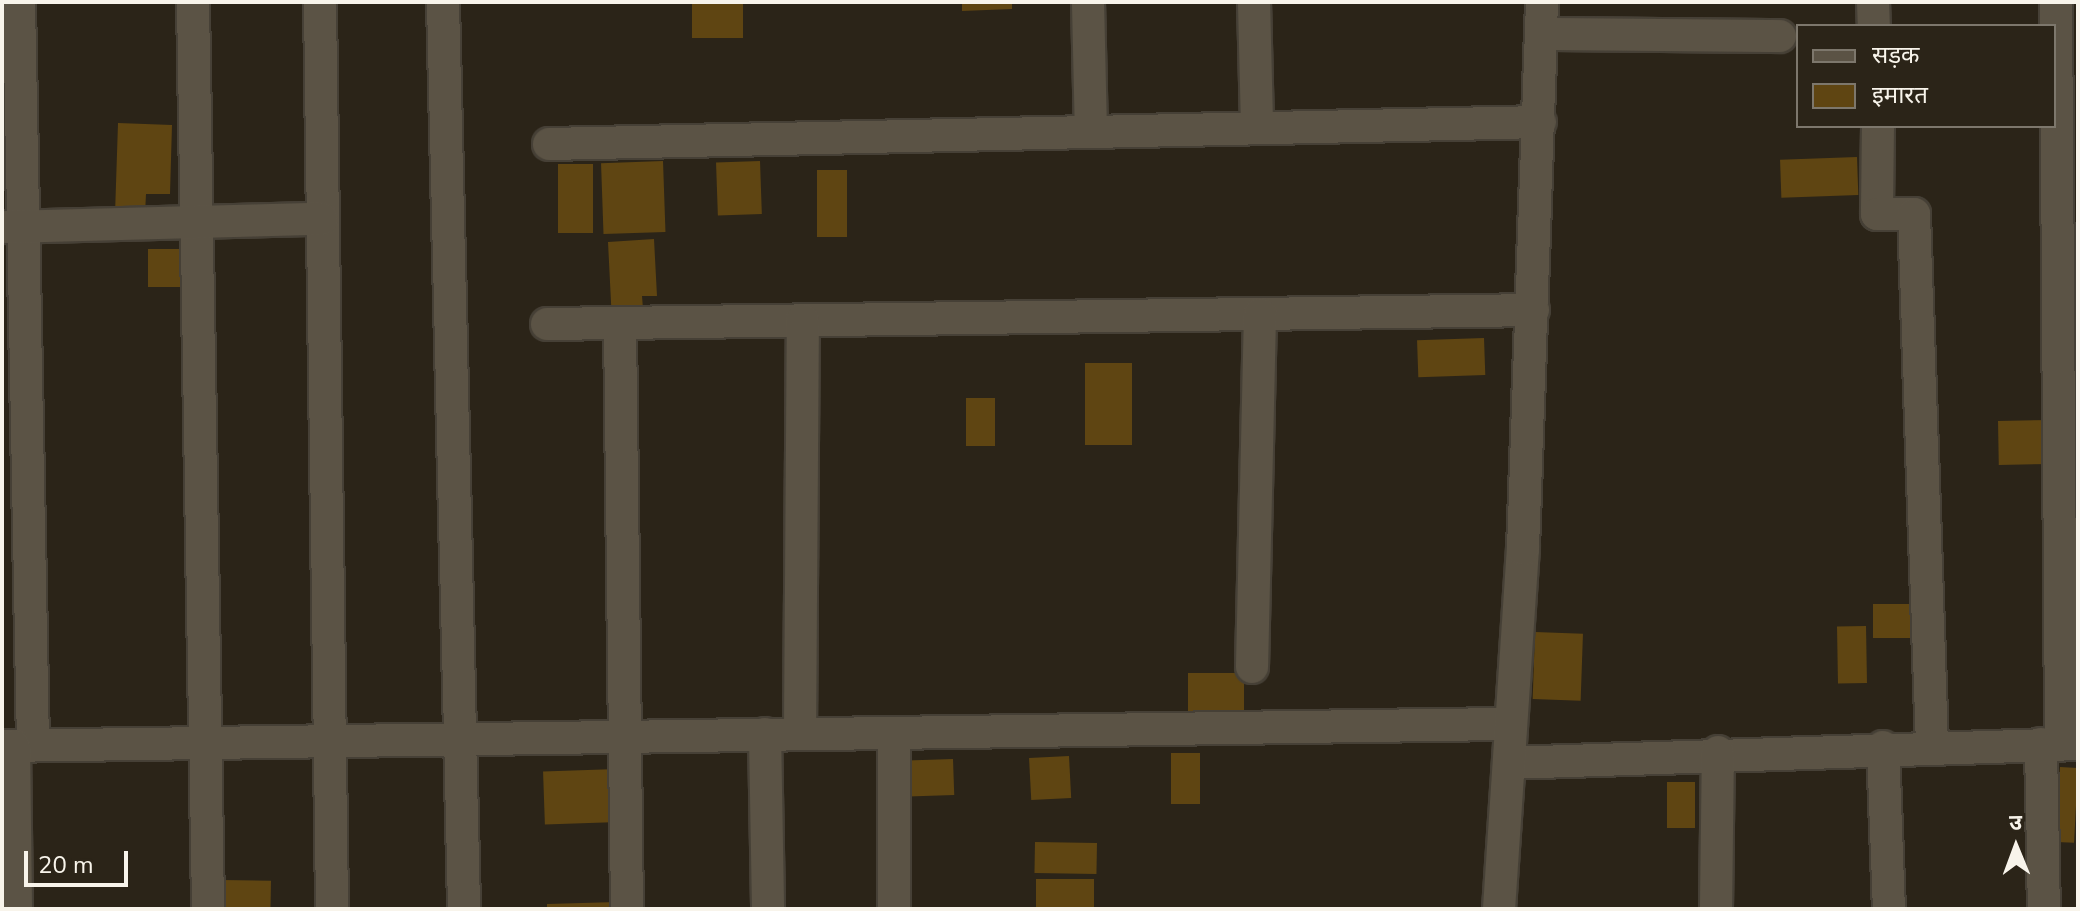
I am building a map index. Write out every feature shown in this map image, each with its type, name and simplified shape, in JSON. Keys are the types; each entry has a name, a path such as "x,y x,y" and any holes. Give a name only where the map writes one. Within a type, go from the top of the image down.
{"street":[{"path":"16,909 13,227 19,2"},
{"path":"193,2 208,909"},
{"path":"320,2 332,909"},
{"path":"443,2 464,909"},
{"path":"1088,2 1091,132"},
{"path":"1254,2 1257,128"},
{"path":"1499,909 1533,310 1542,2"},
{"path":"1873,2 1874,24"},
{"path":"2044,909 2060,744 2056,2"},
{"path":"1542,34 1780,36"},
{"path":"549,144 1540,122"},
{"path":"1878,128 1877,214 1914,214 1932,745"},
{"path":"13,227 322,219"},
{"path":"547,324 1533,310"},
{"path":"1252,667 1260,314"},
{"path":"800,734 803,320"},
{"path":"620,323 627,909"},
{"path":"16,746 1509,724"},
{"path":"894,733 894,909"},
{"path":"765,734 768,909"},
{"path":"1509,763 1718,752 2060,744"},
{"path":"1883,747 1889,909"},
{"path":"1716,909 1718,752"}],"building":[{"path":"692,2 743,2 743,38 692,38"},
{"path":"962,2 1012,2 1012,9 962,11"},
{"path":"118,123 172,125 170,194 146,194 145,215 115,214"},
{"path":"1857,157 1858,195 1781,198 1780,160"},
{"path":"663,161 665,232 604,234 601,163"},
{"path":"760,161 762,214 718,216 716,163"},
{"path":"558,164 593,164 593,233 558,233"},
{"path":"817,170 847,170 847,237 817,237"},
{"path":"654,239 657,296 642,296 644,321 612,322 608,242"},
{"path":"148,249 189,249 189,287 148,287"},
{"path":"1484,338 1485,375 1418,377 1417,340"},
{"path":"1085,363 1132,363 1132,445 1085,445"},
{"path":"966,398 995,398 995,446 966,446"},
{"path":"2053,420 2054,464 1999,465 1998,421"},
{"path":"1873,604 1928,604 1928,638 1873,638"},
{"path":"1866,626 1867,683 1838,683 1837,627"},
{"path":"1535,632 1583,634 1581,701 1533,699"},
{"path":"1188,673 1244,673 1244,722 1188,722"},
{"path":"1171,753 1200,753 1200,804 1171,804"},
{"path":"1069,756 1071,798 1031,800 1029,758"},
{"path":"953,759 954,795 908,797 907,761"},
{"path":"2060,767 2078,768 2074,843 2056,842"},
{"path":"617,769 619,822 545,825 543,772"},
{"path":"1667,782 1695,782 1695,828 1667,828"},
{"path":"1035,842 1097,843 1096,874 1034,873"},
{"path":"1036,879 1094,879 1094,909 1036,909"},
{"path":"222,880 271,881 271,909 221,909"},
{"path":"617,902 618,909 547,909 547,904"}]}
